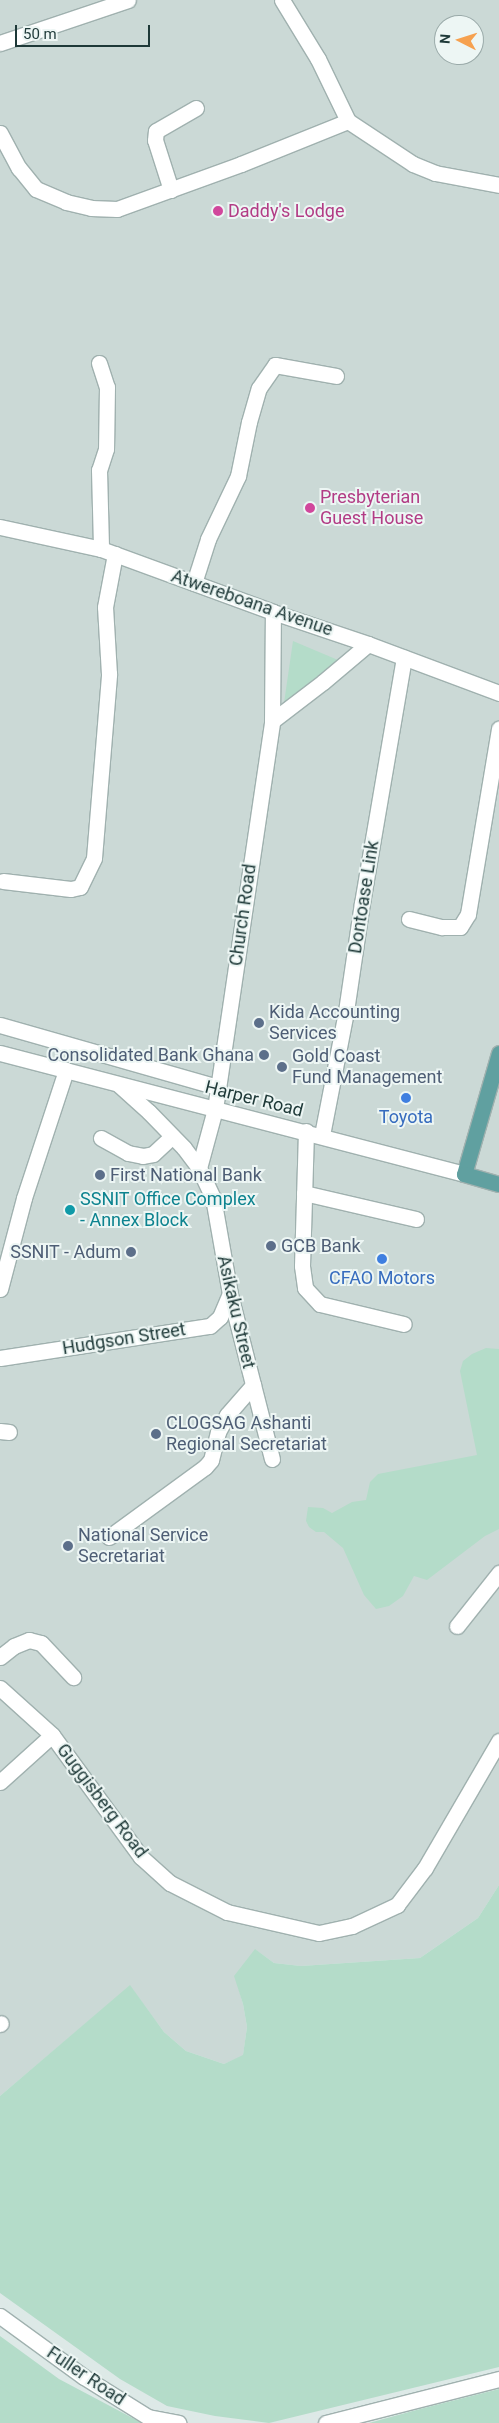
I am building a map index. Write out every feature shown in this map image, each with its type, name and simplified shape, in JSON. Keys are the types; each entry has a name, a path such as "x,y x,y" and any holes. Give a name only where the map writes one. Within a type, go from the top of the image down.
{"main road":[{"path":"464,1174 499,1053"},
{"name":"Harper Road","path":"464,1174 499,1184"}],"street":[{"path":"0,43 128,0"},
{"path":"282,0 318,59 348,121 413,164 435,173 499,185"},
{"path":"171,190 154,140 156,131 196,108"},
{"path":"0,133 19,168 36,189 59,200 91,208 117,209 348,121"},
{"path":"4,881 71,889 80,887 94,858 109,674 105,606 108,552 99,470 106,449 106,387 99,363"},
{"path":"194,583 208,539 238,476 248,422 259,388 264,380 275,365 336,376"},
{"name":"Atwereboana Avenue","path":"0,527 108,552 273,612 368,644 499,693"},
{"name":"Church Road","path":"215,1109 272,720 273,612"},
{"path":"272,720 323,682 368,644"},
{"name":"Dontoase Link","path":"322,1135 346,1011 362,903 404,658"},
{"path":"409,919 442,927 460,927 468,914 499,728"},
{"path":"0,1025 218,1087"},
{"name":"Harper Road","path":"0,1053 322,1135 464,1174"},
{"path":"0,1289 24,1198 66,1070"},
{"name":"Asikaku Street","path":"116,1083 149,1112 171,1138 184,1148 198,1168 213,1198 230,1294 272,1459"},
{"path":"198,1168 215,1109"},
{"path":"306,1131 302,1266 306,1288 320,1304 404,1324"},
{"path":"101,1138 128,1152 143,1156 153,1154 171,1138"},
{"path":"304,1193 416,1219"},
{"name":"Hudgson Street","path":"0,1358 210,1326 220,1317 230,1294"},
{"path":"109,1537 205,1467 210,1460 218,1432 227,1415 254,1384"},
{"path":"457,1626 499,1573"},
{"path":"0,1657 14,1646 29,1640 41,1642 73,1676"},
{"name":"Guggisberg Road","path":"0,1688 52,1735 141,1857 170,1883 227,1912 319,1934 352,1926 397,1905 425,1868 499,1741"},
{"path":"0,1782 52,1735"},
{"name":"Fuller Road","path":"0,2316 84,2377 148,2417 178,2423"},
{"path":"326,2423 499,2379"}],"shaded area":[{"path":"0,0 499,0 499,1885 478,1918 420,1958 301,1966 274,1963 256,1950 235,1976 247,2027 243,2056 224,2064 186,2051 164,2032 130,1986 0,2096"}],"green space":[{"path":"293,641 338,660 284,703"},
{"path":"486,1348 499,1349 499,1529 485,1536 427,1580 414,1576 403,1596 389,1606 376,1609 364,1595 343,1548 324,1532 316,1532 309,1527 306,1521 308,1507 323,1508 332,1513 352,1502 366,1500 370,1482 378,1474 477,1455 460,1371 463,1361 472,1354"},
{"path":"499,1885 499,2367 269,2423 215,2416 167,2406 120,2379 0,2293 0,2096 130,1985 164,2032 186,2051 224,2064 243,2055 247,2027 243,2004 234,1976 255,1949 274,1963 301,1966 420,1958 478,1918"},
{"path":"0,2336 59,2379 142,2423 0,2423"},
{"path":"499,2389 499,2423 369,2423 420,2409"}],"place":[{"name":"Daddy's Lodge","path":"218,211"},
{"name":"Presbyterian Guest House","path":"310,508"},
{"name":"Kida Accounting Services","path":"259,1023"},
{"name":"Consolidated Bank Ghana","path":"264,1055"},
{"name":"Gold Coast Fund Management","path":"282,1067"},
{"name":"Toyota","path":"406,1098"},
{"name":"First National Bank","path":"100,1175"},
{"name":"SSNIT Office Complex - Annex Block","path":"70,1210"},
{"name":"GCB Bank","path":"271,1246"},
{"name":"SSNIT - Adum","path":"131,1252"},
{"name":"CFAO Motors","path":"382,1259"},
{"name":"CLOGSAG Ashanti Regional Secretariat","path":"156,1434"},
{"name":"National Service Secretariat","path":"68,1546"}]}
